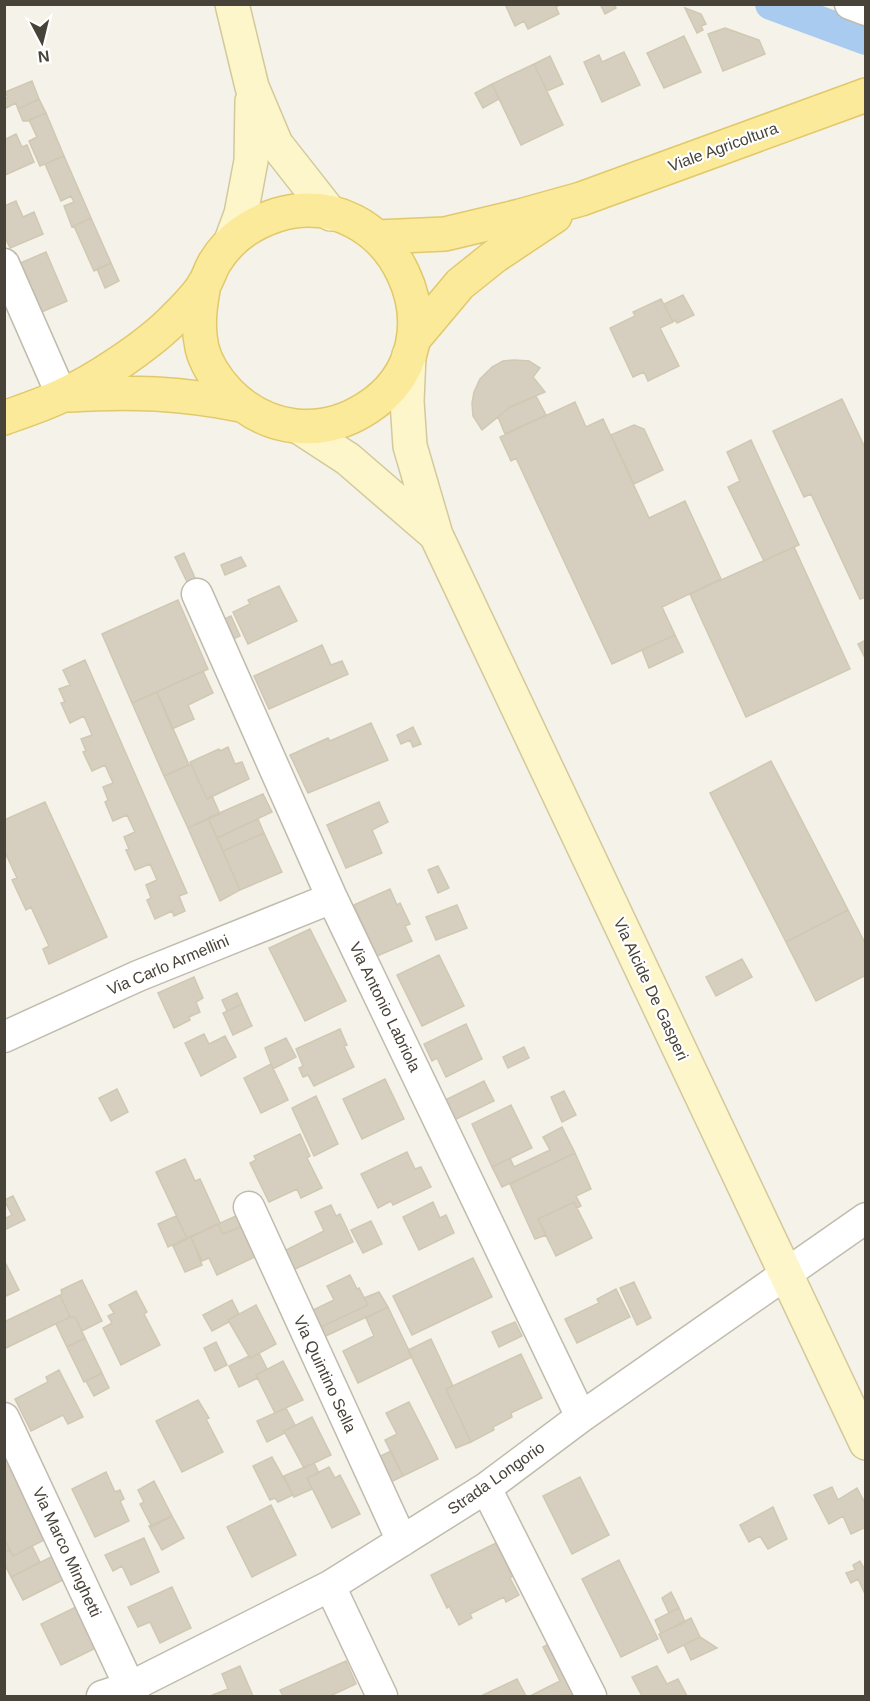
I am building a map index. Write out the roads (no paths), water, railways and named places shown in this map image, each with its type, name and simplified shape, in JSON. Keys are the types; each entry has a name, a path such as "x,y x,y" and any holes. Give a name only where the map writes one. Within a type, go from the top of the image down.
{"main road":[{"path":"232,4 252,87 276,144 331,214"},
{"path":"231,241 241,214 251,161 252,87"},
{"name":"Viale Agricoltura","path":"377,237 445,234 581,199 866,94"},
{"name":"Viale Agricoltura","path":"411,348 415,311 409,283 396,258 377,237 355,222 331,214 304,211 278,215 253,225 231,241 215,261 204,284 198,318 203,350 218,381 241,405 268,420 299,427 336,423 353,417 377,401 396,380 411,348 460,284 495,256 581,199"},
{"name":"Viale Agricoltura","path":"4,418 62,396 147,343 174,318 204,284"},
{"name":"Via Alcide De Gasperi","path":"411,348 407,401 410,446 436,535 866,1443"},
{"name":"Viale Agricoltura","path":"62,396 119,392 165,393 241,405"},
{"name":"Via Alcide De Gasperi","path":"299,427 348,459 436,535"}],"street":[{"path":"850,4 866,10"},
{"path":"4,264 62,396"},
{"name":"Via Antonio Labriola","path":"197,594 333,898 581,1417"},
{"name":"Via Carlo Armellini","path":"4,1037 138,976 333,898"},
{"name":"Via Quintino Sella","path":"249,1207 402,1541"},
{"name":"Strada Longorio","path":"122,1693 330,1586 486,1488 581,1417 866,1218"},
{"name":"Via Marco Minghetti","path":"4,1418 122,1693"},
{"path":"486,1488 591,1696"},
{"path":"330,1586 382,1696"}],"waterway":[{"path":"771,4 866,39"}]}
